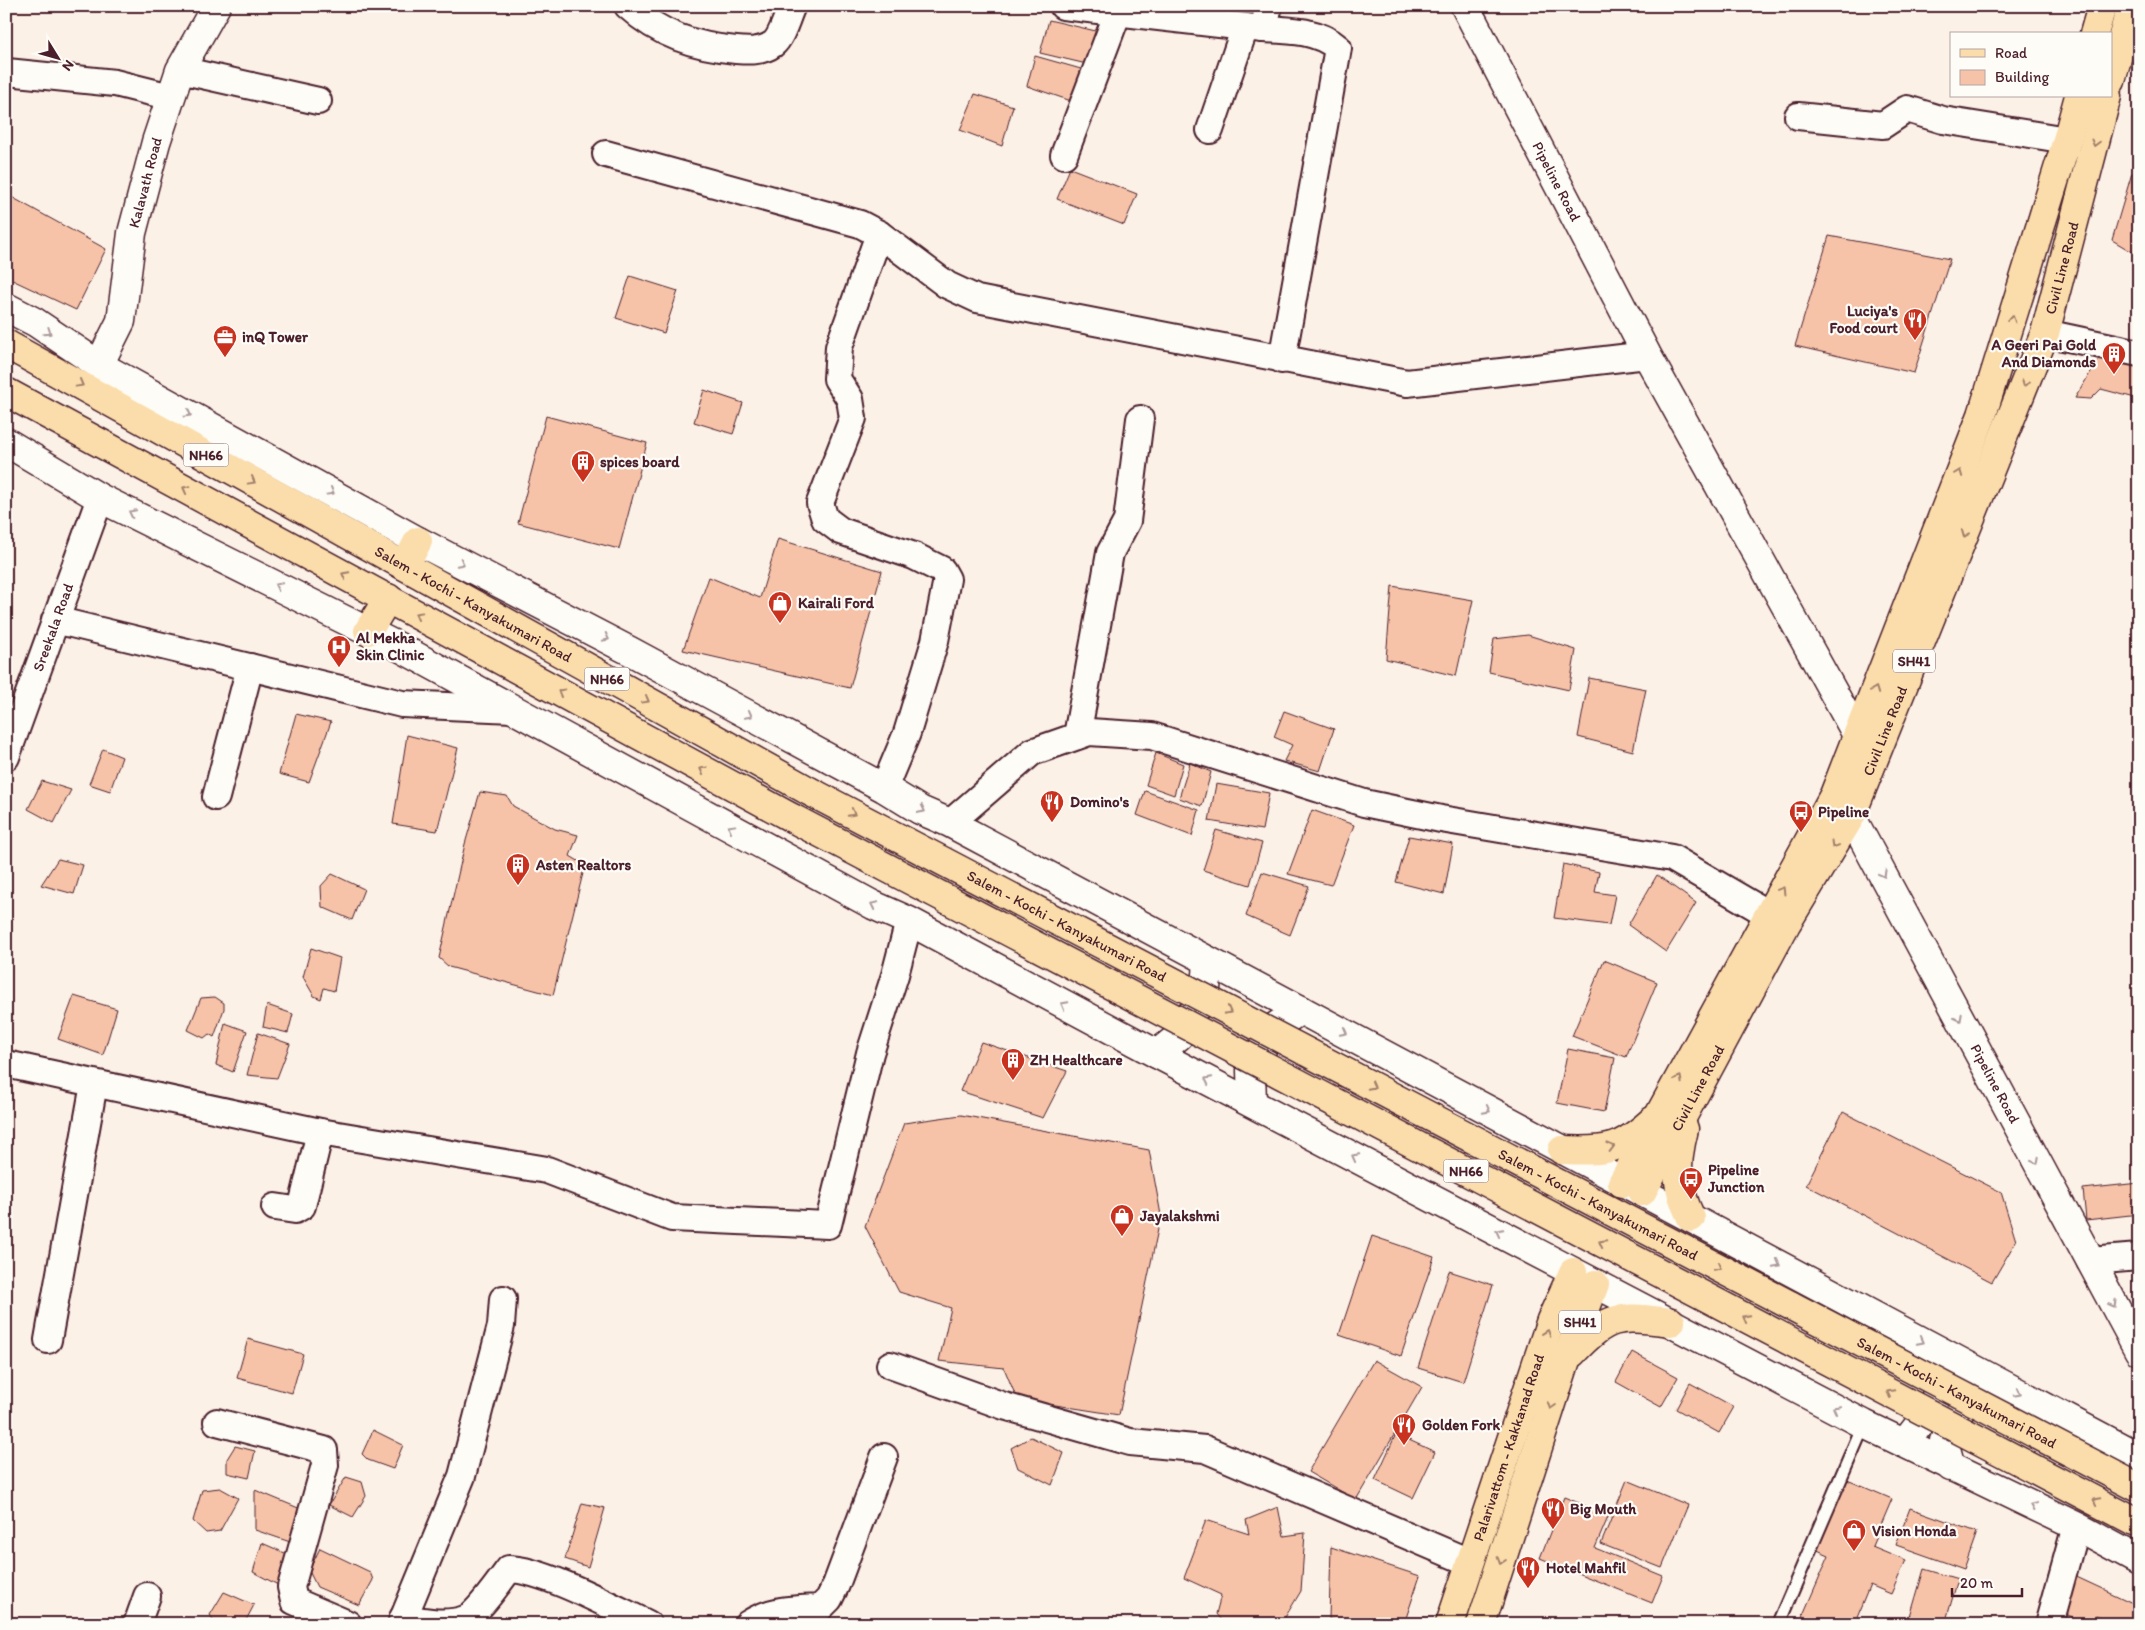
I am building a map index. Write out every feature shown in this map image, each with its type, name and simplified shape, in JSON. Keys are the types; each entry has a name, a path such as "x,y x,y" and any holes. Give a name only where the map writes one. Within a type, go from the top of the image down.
{"main road":[{"path":"2095,32 2102,6"},
{"path":"2112,78 2133,15"},
{"name":"Civil Line Road","path":"1632,1188 1661,1112 1834,795 1982,415 2068,140 2078,98"},
{"name":"Civil Line Road","path":"1632,1188 1690,1104 1786,924 1851,816 2045,333 2106,98"},
{"name":"Salem - Kochi - Kanyakumari Road","path":"6,344 809,791 2139,1488"},
{"name":"Salem - Kochi - Kanyakumari Road","path":"6,392 792,818 2139,1524"},
{"path":"405,566 418,541"},
{"path":"368,631 388,598"},
{"path":"1690,1104 1682,1138 1677,1178 1680,1194 1691,1218"},
{"path":"1562,1150 1610,1149 1631,1140 1661,1112"},
{"name":"SH41","path":"1566,1360 1584,1278"},
{"name":"Palarivattom - Kakkanad Road","path":"1450,1624 1551,1320 1584,1278"},
{"path":"1566,1360 1588,1336 1613,1319 1632,1317 1671,1322"},
{"name":"Palarivattom - Kakkanad Road","path":"1481,1624 1566,1360"}],"street":[{"name":"Kalavath Road","path":"100,366 120,321 132,233 156,142 180,70 216,6"},
{"path":"628,6 642,19 667,34 687,42 713,48 750,51 765,48 774,43 792,6"},
{"path":"1063,6 1118,12 1259,21 1328,40 1338,48 1282,360"},
{"name":"Pipeline Road","path":"1465,6 1647,355 1857,735"},
{"path":"1064,155 1118,12"},
{"path":"1210,130 1259,21"},
{"path":"180,70 318,101"},
{"path":"7,72 114,83 171,98"},
{"path":"1798,116 1883,124 1907,109 1943,120 2068,140"},
{"path":"606,154 860,224 879,234 947,285 977,298 1282,360 1407,383 1647,355"},
{"path":"879,234 838,347 837,379 850,399 853,418 820,503 824,519 841,531 914,556 942,570 947,579 932,650 907,733 884,788"},
{"name":"Salem - Kochi - Kanyakumari Road","path":"6,307 35,322 100,366 418,541 630,650 884,788 920,810 950,823 2139,1457"},
{"path":"2045,333 2139,353"},
{"path":"1077,736 1110,553 1126,521 1140,419"},
{"path":"6,442 100,498 368,631 873,905 909,921 1157,1054 1252,1102 1584,1278 1864,1424 2076,1526 2139,1560"},
{"name":"Sreekala Road","path":"6,757 100,498"},
{"path":"55,620 402,704 513,709"},
{"path":"216,797 250,667"},
{"path":"950,823 1032,752 1089,732 1152,736 1364,803 1441,819 1672,858 1768,914"},
{"name":"Pipeline Road","path":"1851,816 2139,1351"},
{"path":"6,1064 320,1132 547,1170 672,1218 828,1225 870,1053 895,975 909,921"},
{"path":"1157,1054 1179,1036 1206,990 1208,961"},
{"path":"1252,1102 1251,1070 1273,1028 1301,1010"},
{"path":"48,1340 94,1084"},
{"path":"275,1207 295,1210 302,1206 320,1132"},
{"path":"2090,1261 2139,1257"},
{"path":"503,1299 501,1326 462,1476 402,1621 436,1623 466,1619 493,1592 508,1570 518,1570 562,1584 648,1624"},
{"path":"1904,1443 1917,1429 1934,1400 1945,1377 1950,1357"},
{"path":"890,1365 1004,1406 1130,1442 1205,1449 1470,1562"},
{"path":"1951,1467 1944,1441 1960,1412 1981,1386 1991,1379"},
{"path":"216,1422 324,1450 325,1465 290,1587 294,1600 348,1624"},
{"path":"748,1624 766,1613 780,1610 820,1608 829,1599 884,1457"},
{"path":"2049,1624 2076,1526"},
{"path":"137,1624 147,1596"}],"lane":[{"path":"1778,1624 1864,1424"}],"building":[{"path":"1049,20 1100,32 1091,65 1040,53"},
{"path":"1035,56 1088,71 1080,104 1027,86"},
{"path":"975,94 1013,106 1002,146 960,130"},
{"path":"1070,168 1137,194 1124,225 1057,199"},
{"path":"2132,173 2139,176 2139,256 2112,240"},
{"path":"6,194 106,249 76,310 6,277"},
{"path":"1829,236 1950,259 1914,373 1795,346"},
{"path":"630,276 678,291 664,333 616,318"},
{"name":"A Geeri Pai Gold And Diamonds","path":"2103,352 2139,360 2139,399 2101,389 2091,399 2075,398"},
{"path":"704,390 743,403 733,434 694,422"},
{"name":"spices board","path":"546,416 647,443 619,549 518,523"},
{"name":"Kairali Ford","path":"778,539 882,571 850,688 683,650 709,577 760,598"},
{"path":"1392,586 1473,600 1456,676 1386,659"},
{"path":"1528,635 1576,650 1569,690 1489,672 1494,639"},
{"path":"1589,678 1646,689 1633,751 1578,737"},
{"path":"1284,711 1334,729 1320,771 1284,761 1292,745 1274,737"},
{"path":"296,714 331,722 309,782 279,774"},
{"path":"407,735 458,748 437,831 393,824"},
{"path":"103,749 122,757 110,791 89,784"},
{"path":"1156,753 1183,764 1174,795 1146,785"},
{"path":"1190,763 1211,772 1202,806 1179,798"},
{"path":"42,781 71,790 54,823 28,809"},
{"path":"1216,784 1269,793 1262,830 1209,821"},
{"path":"1145,791 1199,810 1192,836 1137,815"},
{"name":"Asten Realtors","path":"480,792 507,796 513,806 555,829 578,835 570,856 585,865 553,995 449,967 439,958 465,844"},
{"path":"1312,810 1354,825 1331,885 1288,874"},
{"path":"1216,830 1262,843 1250,885 1203,870"},
{"path":"1409,836 1453,844 1444,894 1396,882"},
{"path":"58,859 83,865 74,894 41,885"},
{"path":"1563,864 1599,872 1595,892 1615,895 1609,925 1554,918"},
{"path":"1262,872 1309,886 1290,935 1246,916"},
{"path":"332,874 364,889 352,920 322,907 321,886"},
{"path":"1657,875 1696,903 1666,952 1628,925"},
{"path":"311,948 340,958 334,991 324,988 321,999 314,996 303,977"},
{"path":"1604,960 1657,982 1626,1057 1572,1036"},
{"path":"74,996 117,1009 103,1055 58,1039"},
{"path":"215,997 224,1003 224,1009 214,1037 209,1034 204,1038 188,1030 201,998"},
{"path":"267,1005 293,1014 288,1033 263,1027"},
{"path":"225,1023 247,1031 233,1072 216,1065"},
{"path":"258,1033 290,1044 277,1078 247,1075"},
{"name":"ZH Healthcare","path":"981,1042 1067,1071 1043,1118 960,1091"},
{"path":"1568,1049 1615,1058 1604,1112 1557,1103"},
{"path":"1843,1112 2001,1192 2016,1241 1992,1282 1806,1185"},
{"path":"961,1115 1149,1150 1161,1215 1119,1415 1017,1399 1004,1368 939,1361 951,1308 899,1292 865,1226 904,1123"},
{"path":"2139,1183 2139,1214 2086,1220 2083,1189"},
{"path":"1372,1236 1434,1257 1401,1356 1339,1335"},
{"path":"1449,1271 1493,1285 1463,1382 1418,1368"},
{"path":"248,1339 303,1354 292,1393 237,1378"},
{"path":"1632,1352 1678,1377 1661,1407 1616,1382"},
{"path":"1374,1360 1422,1387 1356,1500 1308,1472"},
{"path":"1690,1383 1734,1407 1719,1433 1676,1409"},
{"path":"373,1430 403,1445 393,1469 368,1460 362,1454"},
{"path":"1396,1434 1435,1452 1413,1498 1375,1480"},
{"path":"1031,1437 1064,1453 1052,1485 1018,1468 1011,1448"},
{"path":"235,1446 255,1451 249,1478 227,1473 227,1459"},
{"path":"346,1477 362,1482 366,1496 353,1517 329,1505"},
{"name":"Vision Honda","path":"1845,1479 1892,1499 1872,1546 1906,1560 1891,1594 1870,1585 1854,1624 1799,1624 1829,1555 1815,1549"},
{"path":"1627,1480 1688,1505 1662,1568 1601,1544"},
{"path":"220,1488 238,1498 220,1531 206,1533 193,1521 202,1490"},
{"path":"255,1490 308,1512 299,1545 255,1530"},
{"path":"1564,1497 1609,1515 1595,1548 1663,1576 1652,1603 1540,1558"},
{"path":"582,1503 605,1508 588,1567 565,1559"},
{"path":"1278,1507 1284,1536 1305,1533 1301,1591 1281,1624 1256,1624 1253,1621 1249,1624 1224,1624 1216,1614 1221,1595 1184,1578 1206,1520 1249,1534 1246,1520"},
{"path":"1910,1508 1977,1532 1964,1569 1896,1545"},
{"path":"262,1543 294,1557 282,1587 253,1572"},
{"path":"1331,1547 1420,1576 1404,1624 1343,1624 1329,1619"},
{"path":"320,1548 370,1572 373,1580 359,1605 317,1587 309,1571"},
{"path":"1924,1569 1958,1579 1945,1624 1908,1624"},
{"path":"2068,1573 2139,1606 2139,1624 2112,1624 2096,1616 2089,1624 2059,1612"},
{"path":"224,1592 254,1605 244,1624 216,1624 210,1615"}],"place":[{"name":"Luciya's Food court","path":"1915,341"},
{"name":"inQ Tower","path":"225,358"},
{"name":"A Geeri Pai Gold And Diamonds","path":"2114,375"},
{"name":"spices board","path":"583,483"},
{"name":"Kairali Ford","path":"780,624"},
{"name":"Al Mekha Skin Clinic","path":"339,668"},
{"name":"Domino's","path":"1052,823"},
{"name":"Pipeline","path":"1801,833"},
{"name":"Asten Realtors","path":"518,886"},
{"name":"ZH Healthcare","path":"1013,1081"},
{"name":"Pipeline Junction","path":"1691,1200"},
{"name":"Jayalakshmi","path":"1122,1237"},
{"name":"Golden Fork","path":"1404,1446"},
{"name":"Big Mouth","path":"1553,1530"},
{"name":"Vision Honda","path":"1854,1552"},
{"name":"Hotel Mahfil","path":"1528,1589"}]}
